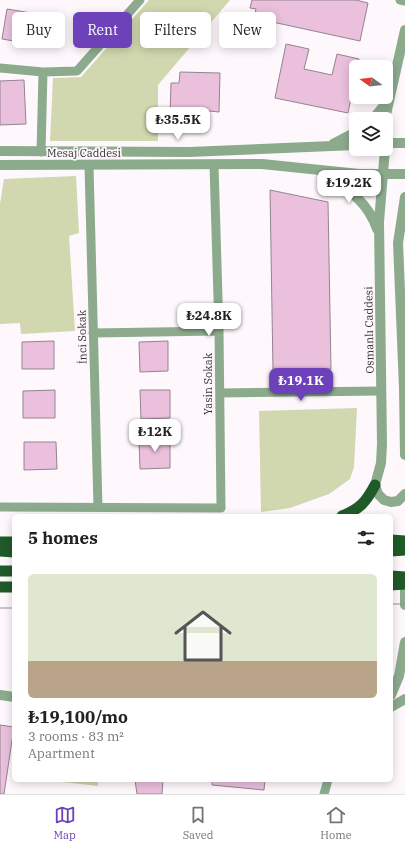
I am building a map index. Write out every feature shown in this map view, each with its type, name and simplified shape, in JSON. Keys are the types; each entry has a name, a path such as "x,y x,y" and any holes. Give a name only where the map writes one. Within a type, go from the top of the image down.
{"highway":[{"path":"347,514 354,511 367,500 374,485"},
{"path":"393,540 405,541"},
{"path":"0,542 12,542"},
{"path":"393,551 405,550"},
{"path":"0,551 12,552"},
{"path":"0,571 12,571"},
{"path":"393,576 405,577"},
{"path":"393,585 405,584"},
{"path":"0,587 12,586"}],"street":[{"path":"0,68 43,72 77,71 140,0"},
{"path":"400,0 405,2"},
{"path":"393,79 405,30"},
{"path":"41,152 43,72"},
{"path":"379,112 385,104"},
{"path":"330,146 349,136"},
{"path":"393,143 405,143"},
{"name":"Mesaj Caddesi","path":"0,151 189,152 349,145"},
{"name":"Osmanlı Caddesi","path":"374,485 381,463 380,237 385,156"},
{"name":"Mesaj Caddesi","path":"0,165 89,166 262,164 320,171 384,175 405,174"},
{"name":"Yasin Sokak","path":"98,507 221,508 219,331 214,165"},
{"name":"İnci Sokak","path":"89,166 98,507"},
{"path":"320,171 360,200 373,217 380,237"},
{"path":"405,197 398,243 405,388 405,455"},
{"path":"398,243 405,222"},
{"path":"94,333 219,331"},
{"path":"220,393 381,391"},
{"path":"374,485 378,494 384,500 392,502 398,501 405,494"},
{"path":"0,507 98,507"},
{"path":"405,584 405,605"},
{"path":"405,642 402,666 405,671"},
{"path":"393,690 399,676 404,651"},
{"path":"0,695 12,697"},
{"path":"393,706 405,699"},
{"path":"324,794 327,782"}],"green space":[{"path":"149,0 230,0 211,22 211,12 140,12 140,48 189,48 158,85 158,141 50,141 53,78 81,77 107,48 132,48 132,19"},
{"path":"76,176 79,233 69,236 75,331 21,334 20,323 0,324 0,204 4,179"},
{"path":"357,408 354,467 350,479 329,494 290,508 261,512 259,411"},
{"path":"62,782 98,782 98,786"}],"building":[{"path":"252,0 356,0 368,3 360,41 276,23 276,12 255,12 256,9 250,8"},
{"path":"7,9 25,12 12,12 12,41 2,39"},
{"path":"286,44 309,49 304,69 332,75 337,54 359,59 349,60 350,104 348,113 275,98"},
{"path":"180,72 220,73 219,112 209,111 208,115 170,114 171,83 179,83"},
{"path":"24,80 26,124 0,125 0,81"},
{"path":"270,190 328,202 331,369 273,371"},
{"path":"54,341 54,369 22,369 22,342"},
{"path":"168,341 168,371 140,372 139,342"},
{"path":"55,390 55,418 23,418 23,391"},
{"path":"140,390 170,390 170,418 141,419"},
{"path":"170,438 170,468 140,469 139,439"},
{"path":"24,442 56,442 57,469 24,470"},
{"path":"0,725 12,727 12,740 4,794 0,794"},
{"path":"135,782 163,782 162,794 137,794"},
{"path":"212,782 265,782 264,790 212,785"}],"tram line":[{"path":"393,604 405,604"},
{"path":"0,608 12,608"}]}
